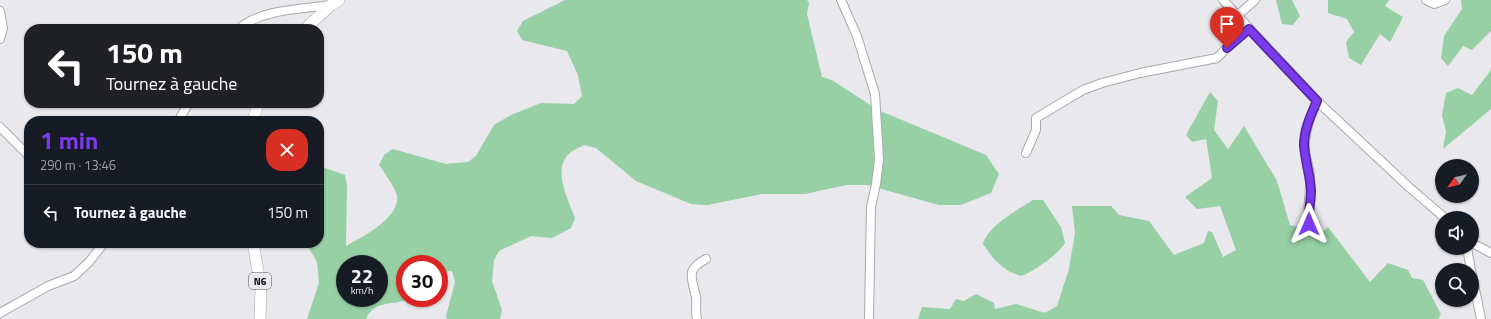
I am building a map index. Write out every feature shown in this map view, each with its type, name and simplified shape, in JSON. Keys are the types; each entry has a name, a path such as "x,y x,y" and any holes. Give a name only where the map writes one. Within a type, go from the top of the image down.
{"highway":[{"path":"311,24 335,3"},
{"name":"N6","path":"254,248 261,288 260,319"}],"street":[{"path":"842,0 857,36 875,94 879,159 871,207 869,319"},
{"path":"1224,0 1237,16 1317,101 1410,188 1437,211"},
{"path":"1237,16 1255,0"},
{"path":"1426,0 1434,4 1445,0"},
{"path":"247,24 254,20 277,12 335,3"},
{"path":"0,11 3,28 0,39"},
{"path":"1026,153 1036,130 1036,118 1083,90 1102,83 1140,73 1218,58 1232,42 1249,29"},
{"path":"1314,232 1309,224 1308,215 1311,192 1304,144 1308,122 1317,101"},
{"path":"1,130 24,151"},
{"path":"1479,246 1491,253"},
{"path":"0,313 48,286 74,276 89,262 100,248"},
{"path":"697,319 696,298 691,275 695,266 706,259"},
{"path":"1478,307 1480,319"}],"green space":[{"path":"565,0 807,0 809,3 807,14 822,77 832,80 878,110 986,155 999,174 991,193 961,205 939,205 867,185 846,185 805,194 762,194 707,205 691,204 636,181 596,148 584,145 567,155 563,164 562,179 564,188 575,218 571,228 552,238 531,236 499,251 494,260 492,281 502,310 500,319 447,319 446,316 455,282 452,271 448,271 448,255 396,255 396,302 388,304 388,255 336,255 336,307 378,307 370,312 366,319 307,319 319,283 317,262 309,248 324,248 324,168 345,175 347,186 346,246 379,226 387,219 397,203 397,195 392,184 379,165 384,155 393,149 446,164 468,162 476,156 494,125 511,115 541,103 574,104 582,96 578,75 567,51 522,40 517,31 523,21"},
{"path":"1276,0 1292,0 1300,16 1293,25 1282,24"},
{"path":"1328,0 1389,0 1385,6 1403,17 1390,42 1380,34 1361,65 1349,58 1346,42 1354,32 1347,19 1328,13"},
{"path":"1461,0 1491,0 1491,31 1472,50 1463,46 1448,66 1441,58 1444,36 1462,9"},
{"path":"1491,70 1491,109 1443,149 1446,132 1442,115 1446,93 1458,88 1472,95"},
{"path":"1210,92 1218,101 1214,130 1228,149 1244,126 1277,181 1290,225 1321,233 1328,227 1370,282 1388,263 1408,270 1412,278 1423,280 1435,303 1435,307 1437,307 1441,314 1438,319 918,319 922,307 950,309 956,299 964,301 976,294 994,303 995,309 1016,304 1045,313 1057,306 1069,269 1075,233 1072,206 1111,206 1119,215 1149,221 1174,255 1204,243 1208,231 1212,232 1223,257 1236,250 1220,206 1197,209 1185,197 1212,178 1206,139 1192,142 1186,135"},
{"path":"1033,200 1043,200 1061,227 1065,243 1045,262 1032,271 1021,276 1009,271 999,264 983,244 986,237 997,225"}],"route":[{"path":"1227,48 1232,42 1249,29 1317,101 1308,122 1304,144 1310,174 1311,192 1308,215 1309,224"}]}
